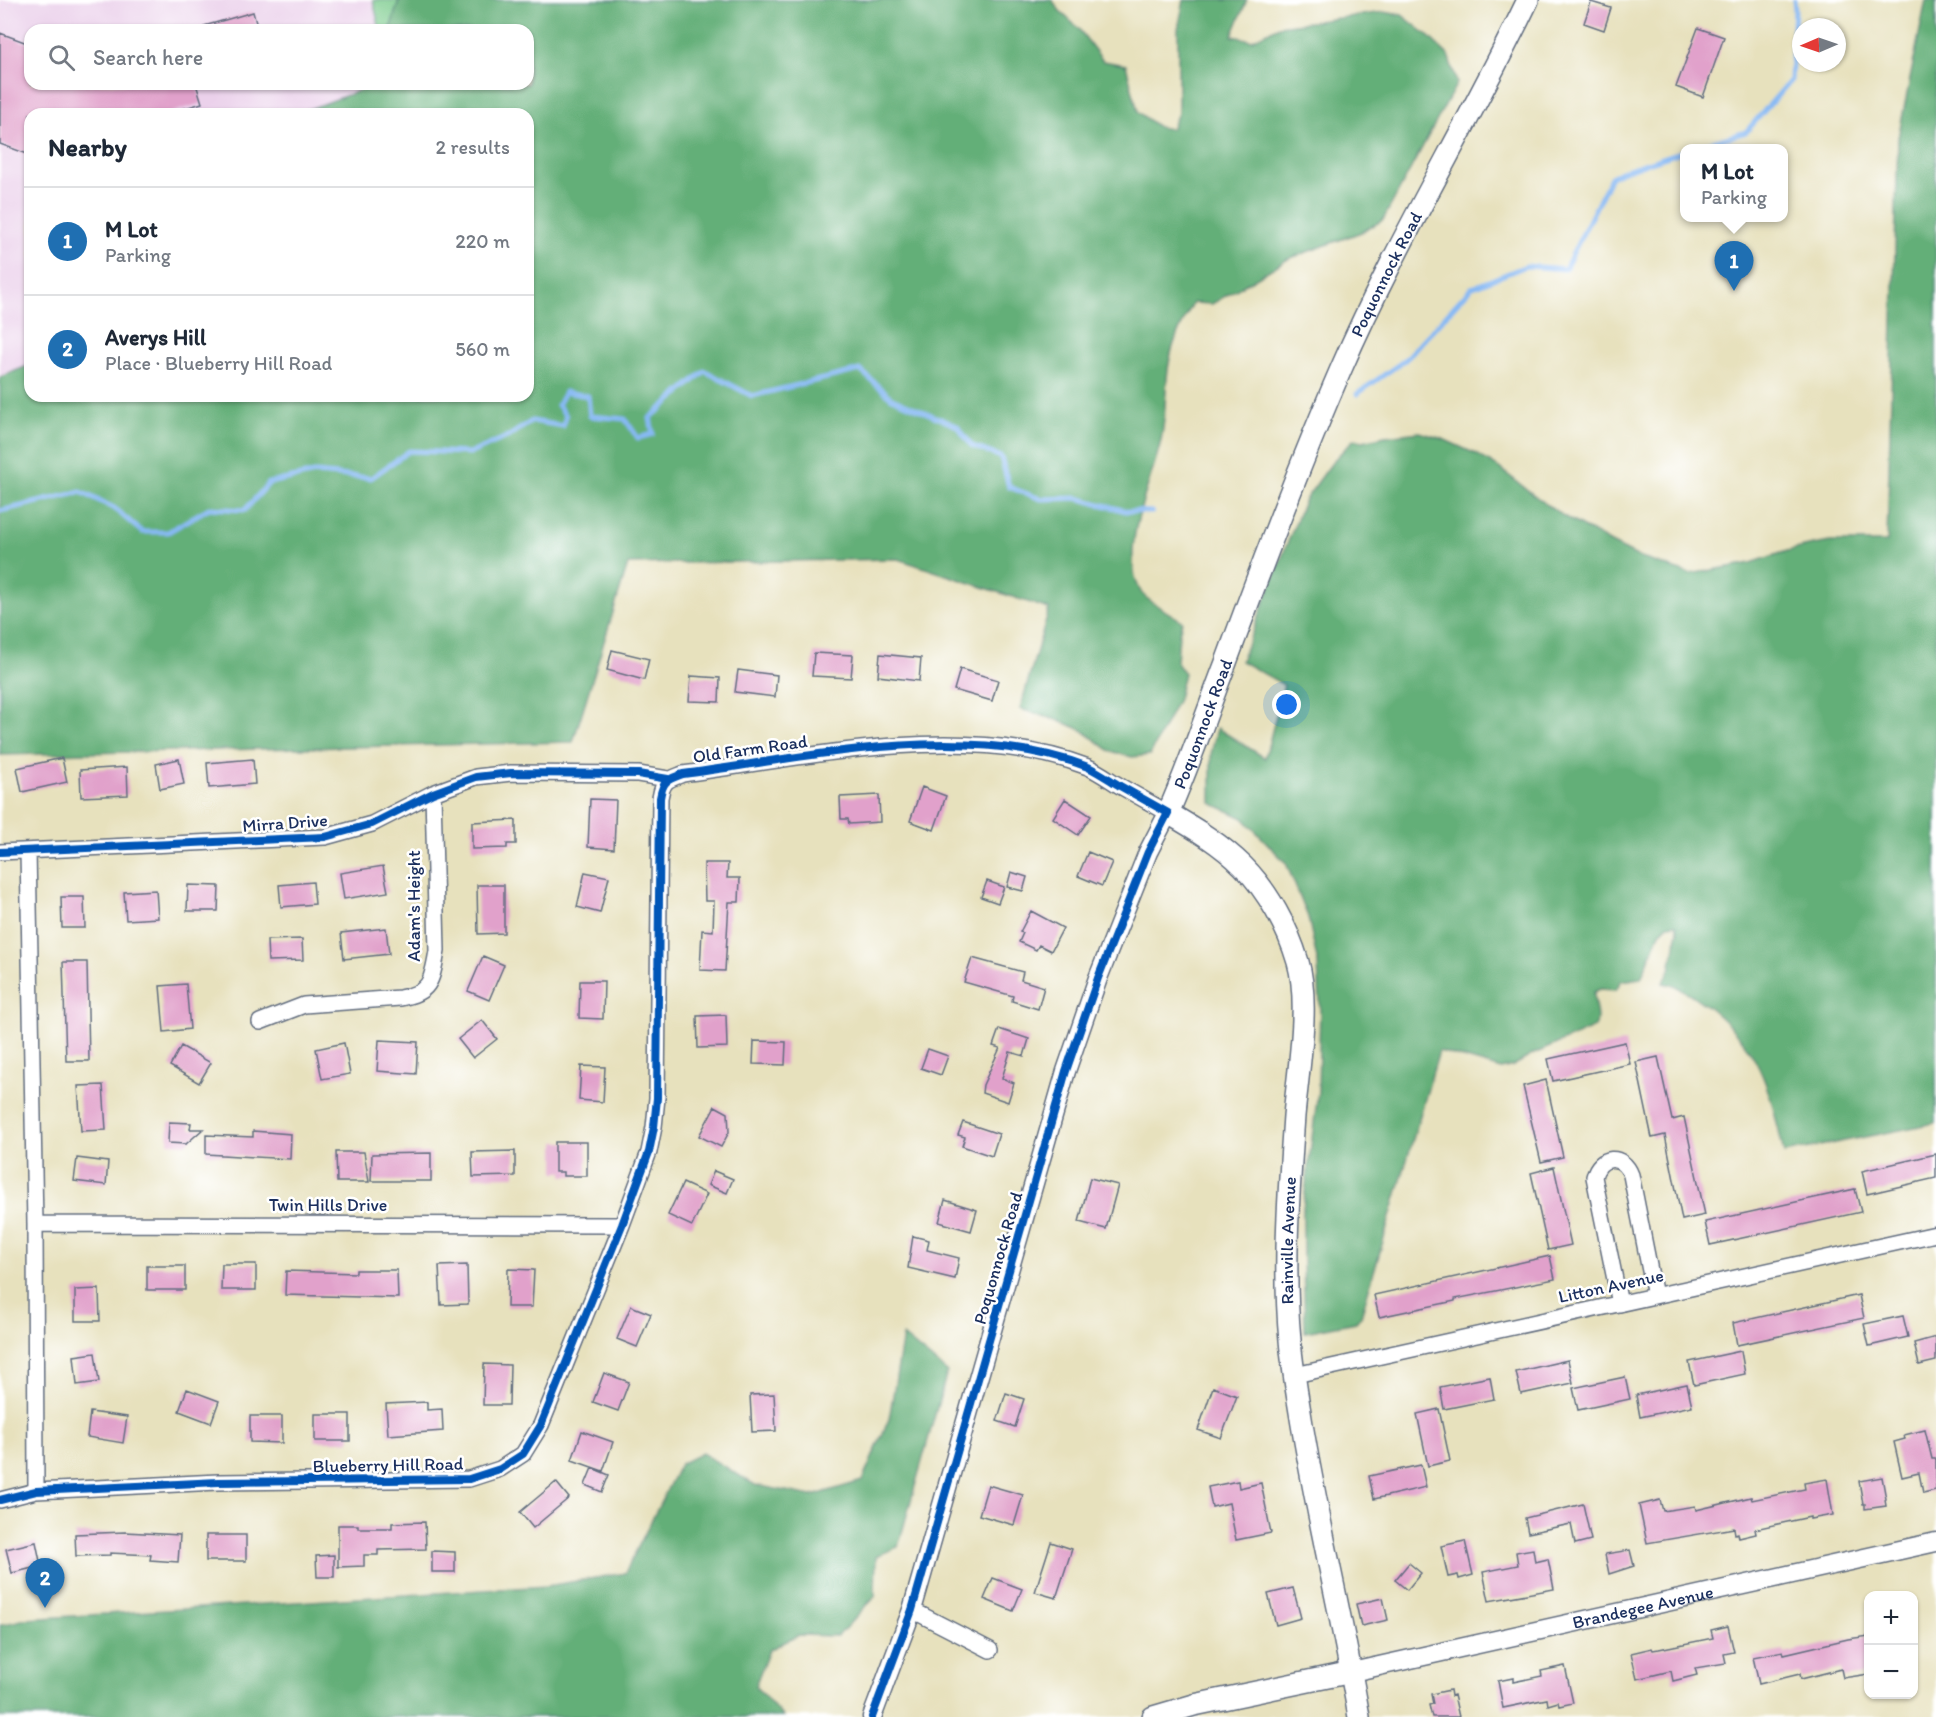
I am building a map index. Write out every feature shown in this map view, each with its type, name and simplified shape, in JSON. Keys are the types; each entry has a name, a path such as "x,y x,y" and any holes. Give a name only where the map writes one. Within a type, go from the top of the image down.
{"main road":[{"name":"Poquonnock Road","path":"1168,813 1186,773 1311,440 1342,366 1406,232 1528,0"},
{"name":"Rainville Avenue","path":"1168,813 1200,831 1243,866 1267,897 1286,928 1298,963 1303,1011 1294,1119 1287,1253 1290,1340 1310,1477 1352,1672 1359,1717"},
{"path":"1153,1717 1352,1672"}],"street":[{"name":"Old Farm Road","path":"668,779 683,774 845,750 921,745 1010,748 1056,756 1091,768 1168,813"},
{"name":"Mirra Drive","path":"0,852 325,837 372,824 433,793 476,777 511,773 638,774 668,779"},
{"path":"622,1225 649,1152 657,1098 660,798 662,786 668,779"},
{"name":"Adam's Height","path":"260,1022 304,1005 400,998 414,996 426,988 433,975 437,951 433,793"},
{"name":"Poquonnock Road","path":"872,1717 912,1610 1066,1071 1098,978 1148,852 1168,813"},
{"path":"28,851 35,1224 36,1491"},
{"path":"1620,1304 1594,1177 1599,1166 1609,1160 1614,1159 1625,1164 1631,1175 1655,1296"},
{"name":"Twin Hills Drive","path":"35,1224 622,1225"},
{"name":"Blueberry Hill Road","path":"0,1500 36,1491 218,1482 469,1479 500,1469 523,1454 541,1425 622,1225"},
{"name":"Litton Avenue","path":"1295,1375 1936,1234"},
{"name":"Brandegee Avenue","path":"1352,1672 1936,1542"},
{"path":"912,1610 990,1650"}],"shaded area":[{"path":"0,0 373,0 379,24 24,24 24,90 361,90 312,108 24,108 24,367 0,377"}],"green space":[{"path":"373,0 399,0 392,24 379,24"},
{"path":"399,0 1052,0 1079,29 1103,61 1126,65 1138,112 1158,127 1171,129 1178,113 1178,29 1184,0 1247,0 1232,36 1252,40 1279,26 1384,12 1402,15 1448,55 1457,83 1383,220 1364,231 1288,259 1212,304 1193,303 1177,336 1168,368 1161,440 1134,537 1135,575 1141,592 1182,621 1177,663 1184,673 1178,699 1150,755 1132,757 1110,751 1082,730 1020,709 1049,609 898,559 628,564 573,742 0,755 0,377 24,367 24,402 534,402 534,108 312,108 361,90 534,90 534,24 392,24"},
{"path":"1926,0 1936,0 1936,1123 1784,1153 1774,1110 1762,1074 1743,1041 1729,1025 1700,1001 1683,990 1663,983 1670,970 1678,931 1676,924 1668,925 1660,933 1641,978 1621,981 1616,990 1600,989 1594,992 1597,1019 1595,1027 1534,1054 1513,1066 1501,1069 1439,1051 1361,1316 1356,1322 1305,1332 1303,1208 1318,1091 1320,1005 1318,964 1308,917 1286,863 1243,818 1211,803 1211,754 1217,728 1265,758 1284,685 1241,661 1304,501 1334,460 1354,439 1363,441 1420,432 1443,439 1478,455 1498,467 1565,517 1611,543 1641,558 1690,574 1751,563 1787,551 1831,542 1887,542 1898,138"},
{"path":"903,1336 947,1372 898,1547 876,1556 875,1596 838,1636 799,1635 769,1650 755,1686 783,1717 0,1717 0,1625 26,1619 547,1586 625,1573 680,1464 702,1453 755,1485 812,1496 862,1481 889,1419"}],"building":[{"path":"1591,2 1611,8 1604,30 1584,23"},
{"path":"253,12 256,24 211,24"},
{"path":"1698,28 1724,37 1703,97 1676,87"},
{"path":"0,33 24,42 24,90 198,90 202,103 186,108 24,108 24,153 0,144"},
{"path":"612,650 649,659 644,680 607,670"},
{"path":"814,653 853,655 851,678 812,676"},
{"path":"880,654 921,658 919,681 878,676"},
{"path":"960,669 998,680 992,701 954,690"},
{"path":"738,670 777,675 775,697 735,692"},
{"path":"691,676 720,678 719,702 689,701"},
{"path":"62,758 67,782 22,792 17,768"},
{"path":"179,759 184,784 160,789 156,764"},
{"path":"253,759 255,784 209,788 207,763"},
{"path":"127,767 128,795 81,797 80,770"},
{"path":"922,787 946,796 934,830 910,821"},
{"path":"879,795 880,822 849,824 848,819 841,819 840,797"},
{"path":"590,799 616,800 614,849 588,847"},
{"path":"1065,799 1091,816 1078,835 1053,818"},
{"path":"516,820 516,844 507,844 507,848 472,849 472,822"},
{"path":"1088,852 1112,862 1102,886 1078,876"},
{"path":"704,863 728,863 727,878 740,878 739,902 729,902 725,971 700,970 702,930 713,931 714,901 705,901"},
{"path":"383,866 388,892 344,899 340,873"},
{"path":"585,872 609,877 600,913 577,907"},
{"path":"1011,872 1027,877 1023,891 1007,887"},
{"path":"987,881 1004,887 998,903 981,897"},
{"path":"313,882 315,904 281,907 279,885"},
{"path":"188,885 219,886 218,911 187,911"},
{"path":"477,885 504,885 504,933 478,934"},
{"path":"156,890 158,918 126,920 124,892"},
{"path":"61,897 84,897 85,928 62,928"},
{"path":"1031,911 1063,928 1051,951 1039,945 1036,950 1019,942 1023,933 1020,932"},
{"path":"386,928 389,954 344,959 341,933"},
{"path":"302,939 303,960 268,961 267,940"},
{"path":"483,956 504,965 489,1000 468,991"},
{"path":"972,958 1023,972 1021,980 1044,987 1038,1009 1012,1001 1013,996 964,982"},
{"path":"63,962 87,962 89,1061 66,1061"},
{"path":"580,981 604,981 603,1019 579,1018"},
{"path":"186,984 190,1029 164,1032 160,986"},
{"path":"726,1015 727,1047 698,1048 697,1016"},
{"path":"482,1020 497,1039 473,1058 458,1039"},
{"path":"999,1029 1029,1039 1024,1056 1010,1052 1002,1078 1014,1083 1008,1102 982,1093 983,1085 1000,1048 993,1046"},
{"path":"379,1040 418,1042 416,1074 377,1071"},
{"path":"754,1041 786,1042 785,1065 753,1064"},
{"path":"1625,1042 1630,1064 1553,1081 1548,1059"},
{"path":"344,1043 350,1074 322,1079 316,1049"},
{"path":"181,1046 211,1063 199,1083 170,1066"},
{"path":"928,1049 948,1056 941,1075 921,1068"},
{"path":"1658,1057 1672,1120 1684,1117 1705,1215 1682,1220 1665,1135 1652,1138 1636,1062"},
{"path":"581,1066 605,1067 603,1102 579,1100"},
{"path":"1546,1080 1563,1157 1541,1162 1523,1086"},
{"path":"103,1085 106,1130 81,1131 78,1086"},
{"path":"715,1106 728,1113 729,1132 721,1147 699,1136"},
{"path":"169,1122 191,1123 190,1129 203,1129 186,1144 168,1143"},
{"path":"963,1122 999,1134 992,1156 962,1146 965,1137 958,1135"},
{"path":"253,1131 291,1134 290,1159 206,1154 206,1135 253,1137"},
{"path":"555,1142 587,1142 587,1176 563,1176 563,1172 555,1172"},
{"path":"515,1151 515,1176 473,1177 472,1152"},
{"path":"336,1152 364,1152 369,1182 337,1182"},
{"path":"431,1153 431,1181 371,1181 372,1154"},
{"path":"1936,1154 1936,1178 1867,1194 1862,1171"},
{"path":"77,1158 108,1162 106,1185 74,1181"},
{"path":"1554,1167 1571,1245 1548,1250 1531,1173"},
{"path":"714,1171 733,1179 727,1193 708,1185"},
{"path":"1090,1178 1118,1185 1106,1229 1079,1222"},
{"path":"683,1183 707,1194 692,1226 668,1215"},
{"path":"1855,1189 1861,1212 1710,1245 1705,1222"},
{"path":"945,1200 977,1210 971,1231 939,1222"},
{"path":"913,1236 929,1240 927,1250 959,1258 955,1279 908,1268"},
{"path":"1550,1256 1555,1279 1379,1317 1374,1295"},
{"path":"222,1264 256,1264 256,1290 221,1290"},
{"path":"467,1265 468,1304 441,1305 439,1266"},
{"path":"147,1266 185,1266 185,1290 147,1290"},
{"path":"508,1269 534,1270 532,1307 507,1307"},
{"path":"356,1270 397,1270 398,1298 285,1295 286,1271 356,1273"},
{"path":"99,1289 100,1321 75,1321 75,1290"},
{"path":"1859,1295 1864,1318 1737,1345 1733,1323"},
{"path":"631,1306 651,1314 637,1347 617,1339"},
{"path":"1903,1316 1908,1337 1869,1346 1864,1324"},
{"path":"1936,1337 1936,1361 1919,1365 1914,1343"},
{"path":"1741,1351 1745,1374 1694,1385 1689,1362"},
{"path":"95,1353 99,1382 77,1385 74,1356"},
{"path":"1568,1360 1573,1383 1521,1394 1516,1372"},
{"path":"484,1364 510,1365 509,1405 483,1405"},
{"path":"604,1373 629,1382 618,1411 593,1402"},
{"path":"1490,1377 1494,1399 1444,1409 1440,1387"},
{"path":"1625,1377 1630,1399 1578,1410 1573,1388"},
{"path":"1687,1384 1692,1406 1640,1417 1636,1395"},
{"path":"1213,1387 1237,1396 1221,1438 1198,1430"},
{"path":"187,1389 219,1401 211,1423 179,1411"},
{"path":"1006,1393 1024,1399 1015,1427 997,1421"},
{"path":"774,1394 776,1431 752,1432 750,1395"},
{"path":"427,1402 427,1410 442,1409 443,1431 388,1435 386,1404"},
{"path":"1439,1409 1450,1461 1428,1466 1417,1414"},
{"path":"90,1412 127,1417 123,1443 87,1437"},
{"path":"315,1414 350,1414 350,1441 315,1441"},
{"path":"250,1416 282,1416 282,1443 250,1442"},
{"path":"1925,1430 1932,1459 1936,1459 1936,1490 1923,1493 1919,1473 1902,1477 1894,1442 1905,1439 1904,1435"},
{"path":"582,1431 613,1442 603,1471 572,1460"},
{"path":"1421,1465 1426,1487 1374,1499 1369,1476"},
{"path":"592,1468 609,1475 602,1492 585,1485"},
{"path":"1882,1477 1886,1506 1865,1509 1859,1481"},
{"path":"1827,1479 1833,1515 1810,1519 1810,1517 1755,1529 1756,1534 1739,1538 1734,1528 1647,1543 1639,1505 1660,1500 1663,1511 1695,1506 1696,1510 1751,1497 1752,1500 1805,1489 1804,1483"},
{"path":"1238,1481 1239,1488 1261,1483 1271,1533 1236,1540 1229,1503 1212,1507 1208,1487"},
{"path":"556,1482 569,1498 533,1528 520,1512"},
{"path":"988,1485 1023,1495 1014,1525 979,1515"},
{"path":"1583,1504 1591,1540 1575,1544 1571,1524 1528,1533 1525,1518"},
{"path":"425,1522 426,1549 378,1550 378,1555 364,1555 364,1566 338,1567 338,1525 358,1525 358,1528 392,1528 392,1523"},
{"path":"125,1532 180,1535 178,1562 150,1560 151,1555 110,1553 110,1555 76,1556 75,1534"},
{"path":"206,1535 246,1535 246,1561 206,1561"},
{"path":"1465,1541 1473,1575 1459,1579 1458,1575 1448,1577 1441,1546"},
{"path":"36,1542 41,1566 12,1573 6,1549"},
{"path":"1051,1542 1072,1549 1056,1598 1035,1592"},
{"path":"1533,1549 1535,1562 1548,1559 1554,1589 1489,1601 1483,1572 1518,1565 1516,1552"},
{"path":"1630,1550 1634,1566 1609,1574 1605,1554"},
{"path":"432,1551 455,1552 455,1572 432,1572"},
{"path":"334,1555 334,1577 317,1577 316,1556"},
{"path":"1409,1563 1421,1573 1407,1590 1395,1580"},
{"path":"993,1578 1022,1589 1013,1611 984,1599"},
{"path":"1293,1588 1301,1618 1276,1625 1268,1594"},
{"path":"1383,1598 1388,1620 1361,1626 1356,1604"},
{"path":"1728,1626 1734,1652 1724,1654 1726,1663 1695,1668 1697,1675 1673,1681 1671,1671 1637,1679 1631,1653 1713,1638 1711,1630"},
{"path":"1864,1637 1864,1675 1843,1678 1841,1669 1801,1679 1800,1674 1759,1684 1753,1657 1783,1651 1784,1654"},
{"path":"1565,1666 1573,1703 1559,1706 1558,1702 1548,1705 1547,1699 1503,1708 1498,1681 1513,1678 1513,1682 1542,1676 1541,1671"},
{"path":"1450,1690 1451,1696 1454,1695 1459,1717 1432,1717 1429,1705 1433,1704 1431,1694"}],"waterway":[{"path":"1706,144 1746,132 1791,80 1794,0"},
{"path":"1357,394 1405,360 1471,288 1526,266 1565,269 1611,177 1680,152"},
{"path":"0,511 81,492 114,508 142,532 168,532 209,508 245,510 269,483 315,473 371,478 409,451 471,453 509,436 532,421 563,426 566,416 558,405 565,392 588,396 590,416 625,419 638,438 653,434 650,418 705,371 752,396 860,370 892,398 957,426 972,446 1001,457 1009,487 1041,499 1077,498 1126,511 1152,512"}],"cycle path":[{"path":"0,1500 36,1491 218,1482 469,1479 500,1469 523,1454 541,1425 649,1152 657,1098 660,798 664,784 669,779 683,774 887,746 940,744 991,746 1041,753 1088,767 1168,813 1148,852 1098,978 1066,1071 912,1610 872,1717"},
{"path":"0,852 325,837 372,824 433,793 476,777 511,773 638,774 668,779"}],"place":[{"name":"M Lot","path":"1734,291"},
{"name":"Averys Hill","path":"45,1608"}]}
